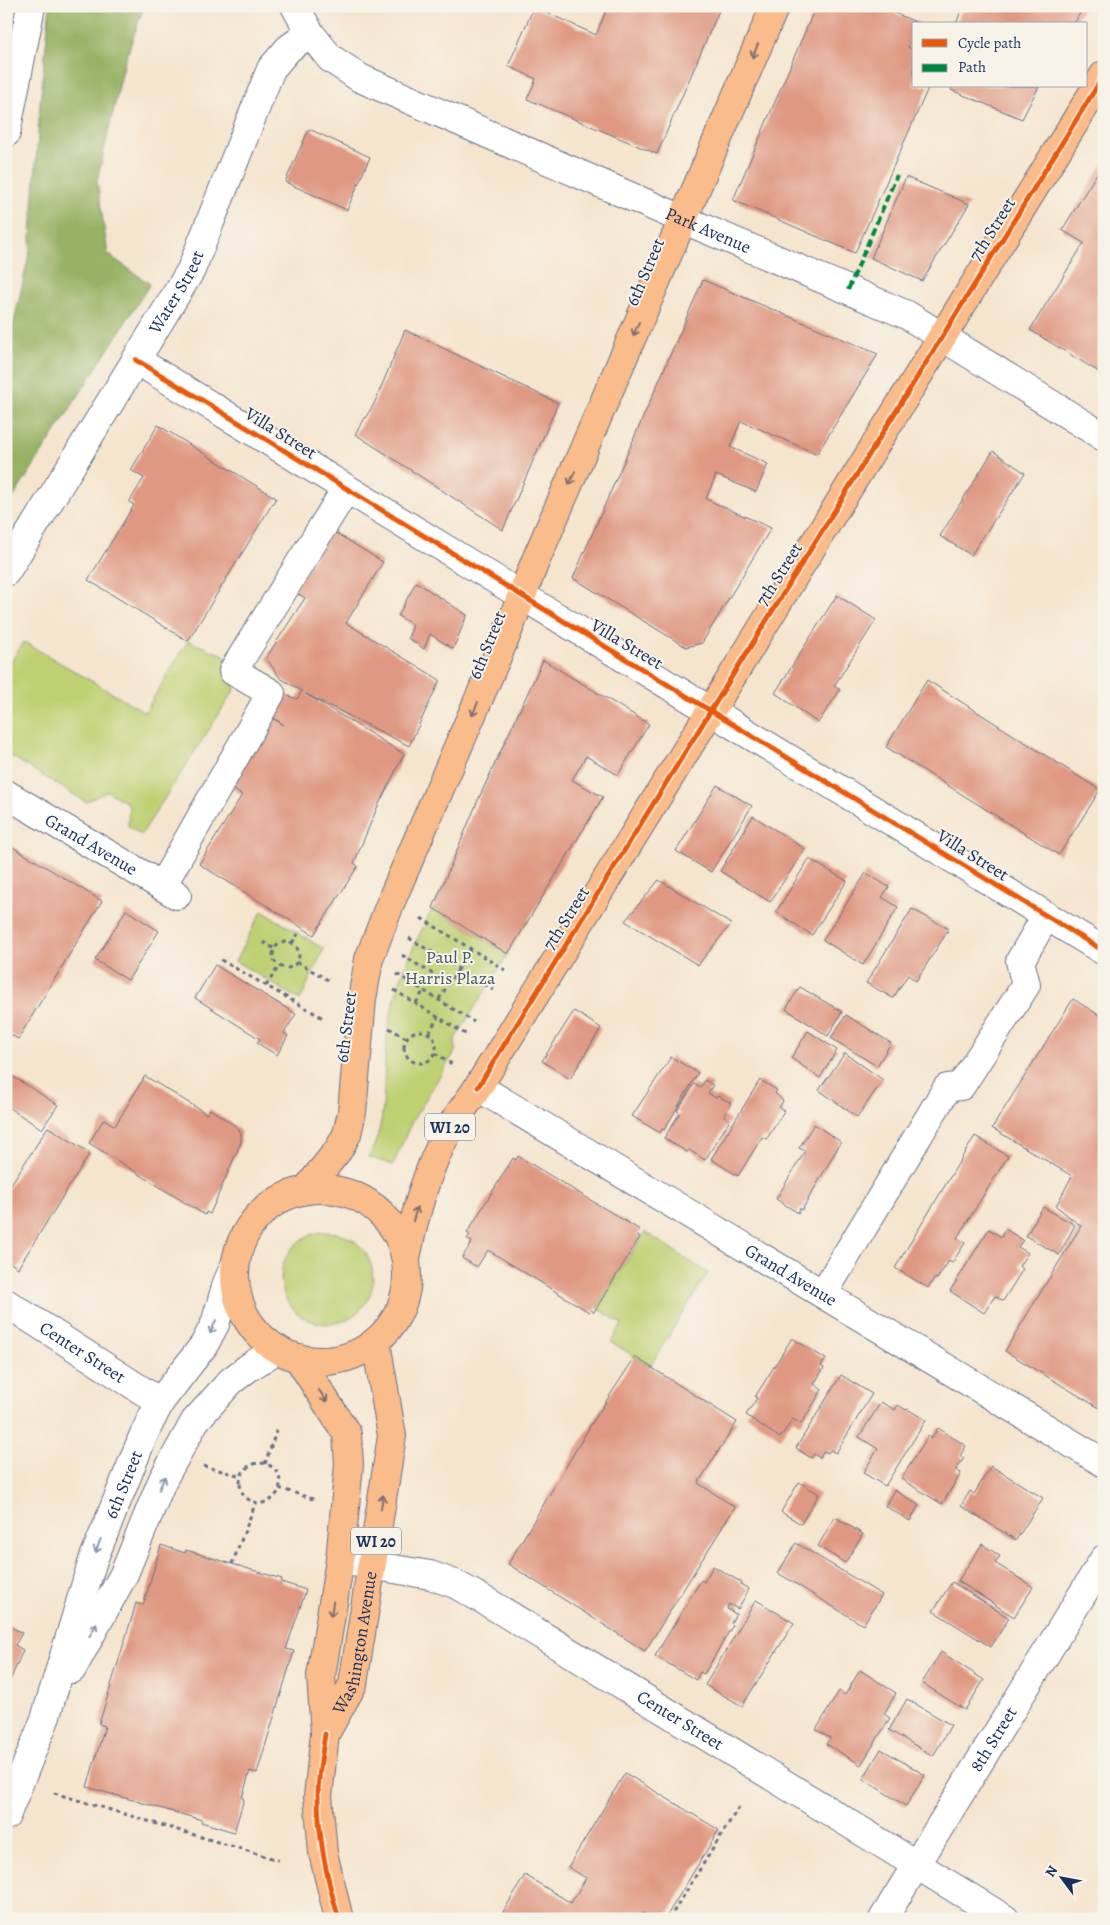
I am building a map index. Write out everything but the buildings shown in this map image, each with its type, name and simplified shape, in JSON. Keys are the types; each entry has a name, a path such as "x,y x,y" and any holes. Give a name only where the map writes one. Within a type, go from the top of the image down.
{"main road":[{"name":"6th Street","path":"306,1190 334,1155 347,1134 352,1112 362,999 369,958 392,899 775,6"},
{"name":"7th Street","path":"406,1258 414,1218 436,1155 450,1128 478,1087 1104,75"},
{"path":"306,1190 325,1188 344,1191 361,1198 376,1208 390,1221 399,1236 406,1258"},
{"name":"WI 20","path":"288,1354 263,1339 252,1327 238,1298 235,1265 240,1247 248,1230 259,1216 272,1204 289,1195 306,1190"},
{"name":"WI 20","path":"376,1342 389,1328 399,1312 407,1288 406,1258"},
{"path":"288,1354 318,1362 338,1360 358,1353 376,1342"},
{"name":"Washington Avenue","path":"325,1734 353,1684 392,1436 376,1342"},
{"name":"Washington Avenue","path":"288,1354 347,1434 349,1464 340,1560 321,1676 325,1734 318,1796 320,1825 329,1881 339,1919"}],"street":[{"path":"6,133 31,6"},
{"path":"295,6 310,33"},
{"name":"Park Avenue","path":"310,33 330,58 360,78 682,220 908,315 1104,437"},
{"name":"Water Street","path":"6,572 191,270 271,69 288,48 310,33"},
{"name":"Villa Street","path":"136,360 346,490 711,710 1104,951"},
{"name":"Grand Avenue","path":"6,794 169,890 271,693 234,671 346,490"},
{"path":"823,1294 948,1088 961,1086 1026,985 1020,961 1046,916"},
{"name":"Grand Avenue","path":"478,1087 1104,1463"},
{"name":"6th Street","path":"7,1813 45,1719 93,1560 144,1434 160,1402 204,1345 215,1324 226,1283 235,1265"},
{"name":"Center Street","path":"6,1303 160,1402"},
{"name":"6th Street","path":"45,1719 124,1574 162,1481 195,1421 231,1381 288,1354"},
{"name":"8th Street","path":"883,1919 1104,1559"},
{"name":"Center Street","path":"340,1560 430,1575 455,1584 498,1608 1005,1919"}],"path":[{"path":"421,918 505,970"},
{"path":"292,944 298,934"},
{"path":"409,938 493,990"},
{"path":"263,942 275,948"},
{"path":"284,942 292,944 298,950 297,962 291,967 283,968 279,966 273,956 275,948 284,942"},
{"path":"439,1000 471,949"},
{"path":"401,954 449,984"},
{"path":"221,960 323,1018"},
{"path":"297,962 328,980"},
{"path":"266,986 279,966"},
{"path":"395,972 474,1022"},
{"path":"390,987 467,1036"},
{"path":"416,1003 424,990"},
{"path":"429,1033 438,1017"},
{"path":"382,1023 406,1038"},
{"path":"424,1031 429,1033 435,1042 435,1053 427,1062 411,1061 404,1053 403,1048 406,1038 413,1032 424,1031"},
{"path":"435,1053 455,1066"},
{"path":"265,1464 277,1429"},
{"path":"256,1463 265,1464 274,1469 278,1475 279,1488 272,1498 256,1502 244,1494 240,1482 241,1476 250,1465 256,1463"},
{"path":"201,1465 241,1476"},
{"path":"279,1488 324,1502"},
{"path":"232,1564 256,1502"},
{"path":"54,1793 278,1860"},
{"path":"669,1919 740,1805"}],"green space":[{"path":"50,6 144,6 125,61 97,181 108,254 150,284 6,509 6,358 30,250 40,104"},
{"path":"188,641 224,655 235,689 141,835 128,826 129,804 107,791 86,802 6,753 6,669 24,642 145,712"},
{"name":"Paul P. Harris Plaza","path":"433,908 508,954 455,1039 456,1050 411,1123 393,1165 369,1157 380,1127 384,1098 387,1037 398,986 417,939"},
{"path":"262,911 324,949 300,1000 235,961"},
{"path":"327,1232 336,1233 353,1240 365,1252 372,1269 372,1287 365,1304 353,1316 336,1323 327,1324 318,1323 301,1316 289,1304 282,1287 281,1278 282,1269 289,1252 301,1240 318,1233"},
{"path":"645,1232 708,1273 650,1366 611,1342 622,1324 597,1308"}],"marked path":[{"path":"848,290 897,175"}],"cycle path":[{"path":"478,1087 1104,75"},
{"path":"136,360 1104,951"},
{"path":"325,1734 320,1765 318,1811 324,1858 339,1919"}]}
